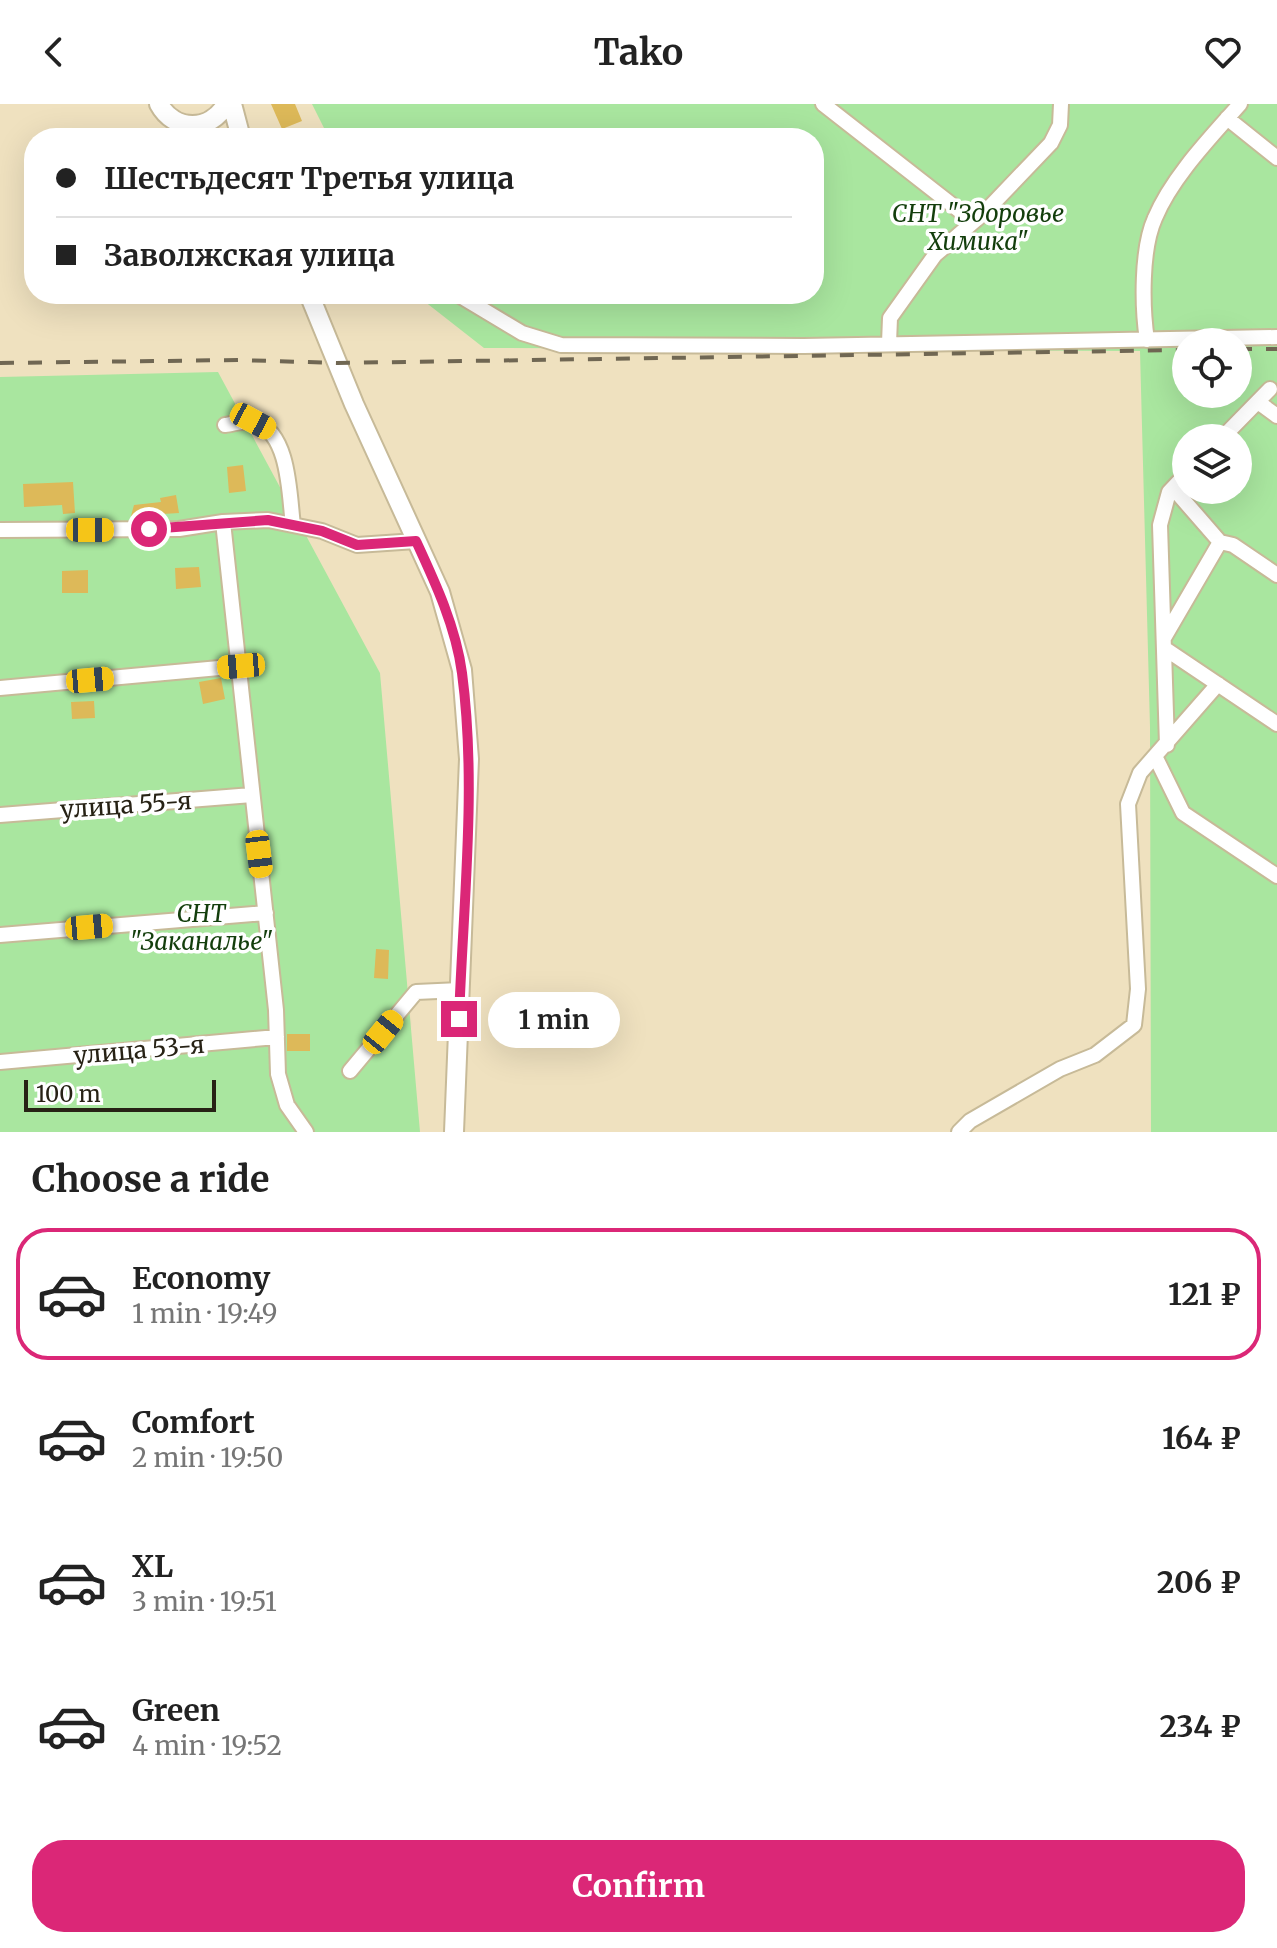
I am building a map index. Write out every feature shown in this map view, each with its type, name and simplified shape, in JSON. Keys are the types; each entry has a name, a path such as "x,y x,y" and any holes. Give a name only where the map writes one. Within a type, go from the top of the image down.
{"main road":[{"path":"164,112 187,126 208,122 229,104 237,128"},
{"path":"164,112 183,128"},
{"path":"311,304 440,592 462,670 469,759 454,1132"}],"street":[{"path":"823,104 965,215"},
{"path":"889,343 890,318 935,255 985,212 1051,143 1060,125 1061,104"},
{"path":"1147,340 1142,310 1153,221 1175,186 1240,104"},
{"path":"1227,118 1277,158"},
{"path":"474,304 522,333 561,345 1277,337"},
{"path":"1236,424 1270,389"},
{"path":"1258,402 1277,416"},
{"path":"225,425 253,421 269,430 285,463 293,525"},
{"path":"1167,745 1160,525 1172,491"},
{"path":"1187,504 1220,542 1233,545 1277,575"},
{"path":"0,530 179,529 223,522 268,520 322,531 357,545 416,541"},
{"path":"223,522 266,913 278,1074 287,1105 306,1132"},
{"path":"1164,643 1220,542"},
{"path":"1164,643 1277,724"},
{"path":"0,688 241,666"},
{"path":"959,1132 970,1121 1060,1069 1095,1055 1134,1025 1138,989 1128,804 1140,773 1218,684"},
{"path":"1156,758 1183,813 1277,876"},
{"name":"улица 55-я","path":"0,815 252,795"},
{"path":"0,935 266,913"},
{"path":"350,1071 416,992 460,990"},
{"name":"улица 53-я","path":"0,1062 277,1037"}],"green space":[{"name":"СНТ \"Здоровье Химика\"","path":"312,104 1277,104 1277,1132 1151,1132 1150,727 1140,351 484,348 428,304 824,304 824,128 324,128"},
{"name":"СНТ \"Заканалье\"","path":"218,372 380,673 420,1132 0,1132 0,377"}],"building":[{"path":"271,104 295,104 302,121 282,128"},
{"path":"243,465 246,491 229,493 227,467"},
{"path":"73,482 75,513 63,514 62,505 24,507 23,484"},
{"path":"176,495 179,513 131,516 134,505 161,502 160,498"},
{"path":"199,567 201,587 176,589 175,568"},
{"path":"88,570 88,593 62,593 62,571"},
{"path":"221,678 225,699 203,704 199,682"},
{"path":"94,701 95,718 72,719 71,702"},
{"path":"376,949 389,950 388,979 374,978"},
{"path":"287,1034 310,1034 310,1051 287,1051"}],"railway":[{"path":"1252,349 1277,349"},
{"path":"0,363 238,360 337,363 1172,350"}],"route":[{"path":"149,529 268,520 322,531 357,545 416,541 440,592 462,670 469,759 459,1019"}]}
